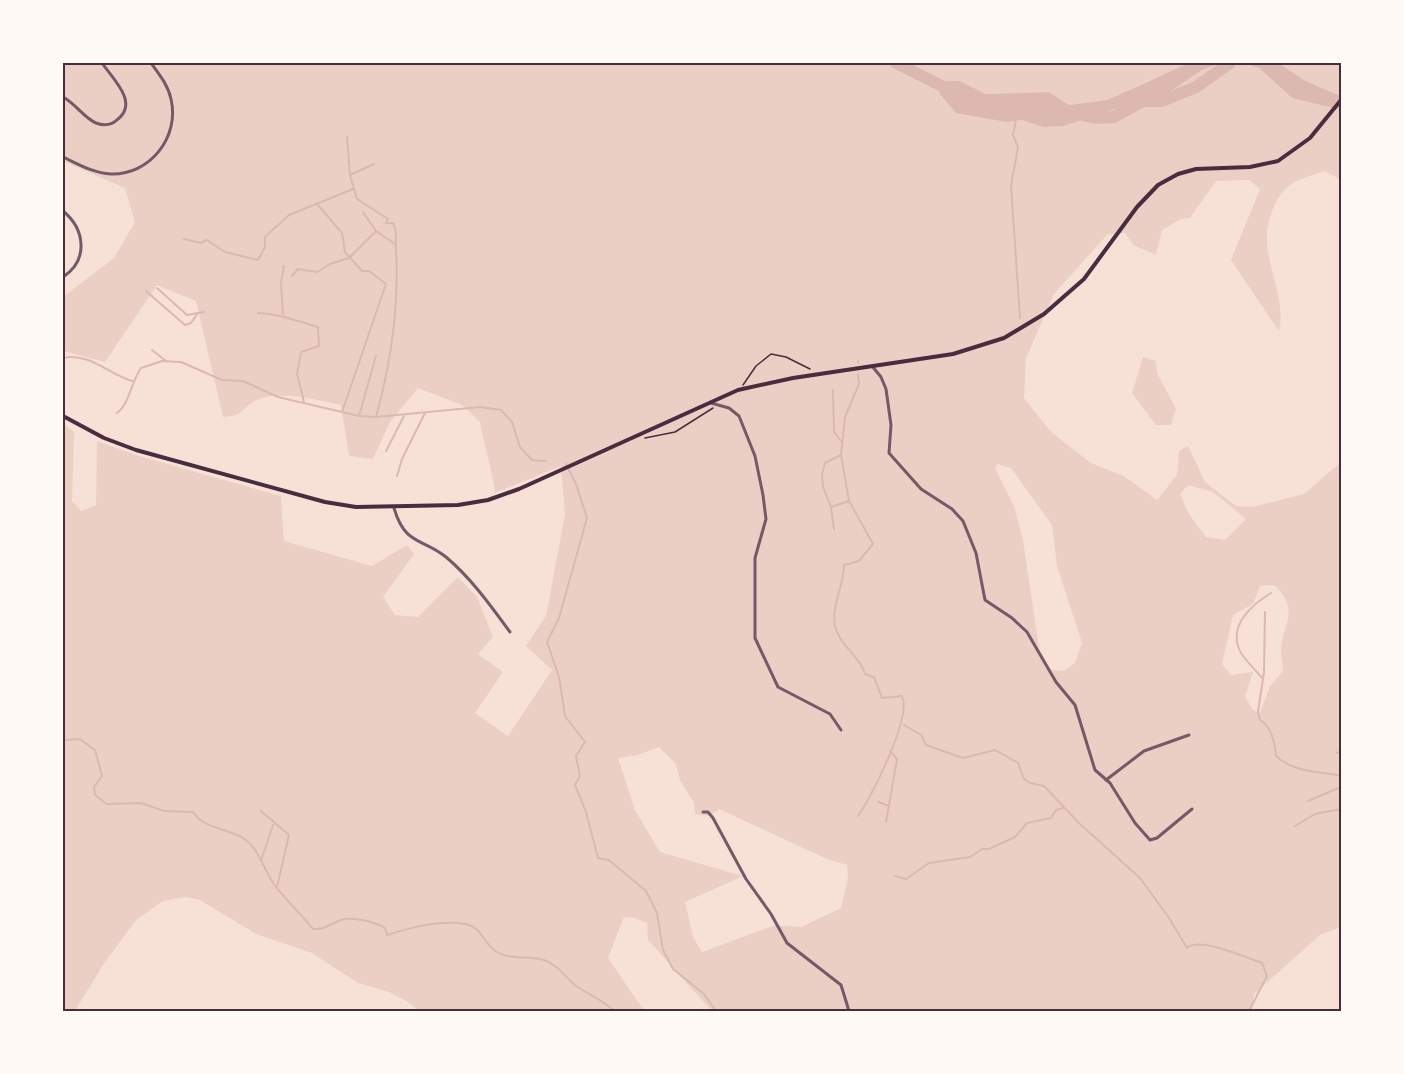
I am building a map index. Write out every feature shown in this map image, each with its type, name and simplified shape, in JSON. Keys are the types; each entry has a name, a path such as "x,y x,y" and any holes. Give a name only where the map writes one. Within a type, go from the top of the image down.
{"main road":[{"path":"63,416 104,438 144,453 336,504 394,508 467,504 507,494 738,390 819,374 969,351 1013,334 1044,314 1084,279 1137,207 1158,185 1173,176 1196,169 1250,167 1278,161 1305,144 1341,100"}],"street":[{"path":"63,97 98,124 118,120 125,110 125,97 102,63"},
{"path":"63,157 88,169 110,174 131,170 152,159 168,135 173,113 166,84 151,63"},
{"path":"63,211 77,226 82,248 75,266 63,277"},
{"path":"872,366 885,386 891,425 890,453 921,489 952,509 963,521 976,553 985,600 1012,618 1030,635 1056,682 1075,705 1088,740 1091,764 1107,780 1150,840 1157,838 1192,809"},
{"path":"711,403 729,408 739,416 754,456 764,495 766,519 756,553 754,636 778,687 830,714 841,729"},
{"path":"394,508 399,522 411,537 446,557 480,592 510,632"},
{"path":"1107,780 1144,751 1189,735"},
{"path":"703,812 708,812 713,818 752,889 771,914 787,943 841,985 849,1011"}],"path":[{"path":"738,390 756,366 771,354 786,357 819,374"},
{"path":"637,439 675,432 715,407"}],"shaded area":[{"path":"63,63 1189,63 1178,70 1154,78 1107,100 1069,105 1049,92 986,94 960,81 1007,122 1022,120 1043,127 1136,102 1159,99 1202,70 1221,63 1243,63 1259,68 1292,98 1341,110 1341,180 1325,171 1291,184 1280,195 1271,214 1267,229 1267,244 1281,316 1279,331 1231,260 1260,189 1249,180 1216,181 1190,218 1181,219 1162,230 1156,255 1133,245 1125,233 1107,235 1054,294 1026,358 1024,398 1051,432 1091,463 1124,476 1157,500 1177,475 1179,451 1188,446 1205,482 1236,506 1252,507 1304,494 1341,462 1341,927 1320,935 1254,994 1252,1011 716,1011 709,1008 648,940 647,923 635,918 624,917 608,958 643,1009 641,1011 419,1011 389,992 358,983 312,953 256,934 200,900 185,897 163,901 136,920 105,962 75,1011 63,1011 63,423 74,432 72,501 81,511 96,505 97,441 139,456 281,496 284,541 372,566 407,545 414,554 383,597 395,615 418,617 458,577 477,597 493,637 478,654 503,672 475,713 508,736 552,670 526,646 546,616 565,514 561,466 495,493 480,422 462,405 418,388 390,422 373,459 349,456 341,405 300,397 269,396 253,402 236,415 223,417 196,301 157,285 105,362 63,351 63,297 114,258 135,222 125,188 63,161","holes":["998,464 1011,468 1052,525 1057,566 1082,643 1075,663 1063,671 1046,669 1040,654 1023,540 1014,506 995,468","1188,485 1213,492 1246,519 1225,540 1206,537 1189,514 1180,494","1274,585 1282,594 1289,611 1282,643 1283,671 1270,686 1260,713 1252,709 1245,696 1253,672 1231,675 1222,664 1233,615 1253,604 1260,586","659,747 676,764 680,780 694,803 695,814 709,816 719,809 827,859 847,865 848,878 841,908 801,927 775,925 702,952 693,937 685,902 743,876 660,852 635,810 618,758 638,755"]},
{"path":"1189,63 1221,63 1202,70 1159,99 1136,102 1063,126 1043,127 1022,120 1007,122 956,113 940,94 936,81 960,81 986,94 1049,92 1069,105 1107,100"},
{"path":"1243,63 1268,63 1302,87 1341,101 1341,110 1292,98 1259,68"},
{"path":"1268,63 1341,63 1341,101 1302,87"},
{"path":"1143,357 1156,361 1157,373 1176,409 1171,425 1156,425 1132,393"}],"waterway":[{"path":"896,63 948,89"},
{"path":"1075,113 1095,118 1114,117 1143,101 1162,101 1196,87 1230,63"},
{"path":"1268,63 1300,85 1341,103"},
{"path":"1016,120 1013,135 1018,147 1011,186 1020,318"},
{"path":"347,137 350,175 357,199 388,219 386,223 393,223 396,233 397,271 393,334 376,417"},
{"path":"350,175 374,164"},
{"path":"184,239 201,243 207,240 225,252 258,260 265,247 265,237 289,215 353,189"},
{"path":"317,204 342,233 345,252 362,271 369,271 386,284 342,412"},
{"path":"363,212 376,231"},
{"path":"292,276 298,269 317,272 330,264 349,258 376,231 395,244"},
{"path":"283,314 281,283 284,266"},
{"path":"157,288 187,315 198,313"},
{"path":"146,291 185,325 191,323 198,313 204,312"},
{"path":"258,313 281,316 318,327 319,346 301,352 297,374 304,402"},
{"path":"152,350 166,361"},
{"path":"359,416 376,356"},
{"path":"63,358 81,358 132,381"},
{"path":"117,413 125,404 141,368 162,361 181,362 222,380 243,381 278,397 359,416 376,417 480,407 501,410 512,422 520,447 532,460 546,461"},
{"path":"858,374 859,384 845,417 841,455 849,501 873,544 859,561 844,565 835,611 835,626 837,633 859,662 865,674 874,677 882,698 902,696 904,706 889,756 858,816"},
{"path":"833,390 834,432 841,441"},
{"path":"397,476 402,459 425,413"},
{"path":"386,451 404,416"},
{"path":"834,529 822,474 825,463 841,455"},
{"path":"566,464 576,484 587,518 559,618 547,642 559,677 565,716 585,742 576,756 580,776 575,785 586,812 598,858 609,860 646,891 657,913 663,950 673,969 704,994 716,1011"},
{"path":"831,507 849,501"},
{"path":"1262,678 1241,653 1237,631 1250,609 1271,593"},
{"path":"1265,612 1264,672 1258,712 1260,720 1272,736 1276,756 1291,766 1341,776"},
{"path":"904,725 921,735 926,745 963,758 995,750 1018,763 1024,779 1044,786 1080,824 1140,878 1187,948 1193,945 1212,946 1262,963 1267,976 1249,1011"},
{"path":"63,740 80,739 95,750 102,776 94,787 95,795 107,804 141,803 164,811 193,812 213,827 246,840 252,846 276,887 313,929 352,919 364,920 381,926 385,928 387,935 431,924 467,924 477,930 489,946 505,956 538,959 550,963 575,985 614,1011"},
{"path":"886,822 897,759 890,751"},
{"path":"1337,753 1341,751"},
{"path":"1308,801 1341,787"},
{"path":"878,802 889,806"},
{"path":"895,876 906,879 929,863 970,857 982,849 989,849 1015,837 1027,823 1051,818 1056,810 1063,808"},
{"path":"1295,826 1315,814 1341,809"},
{"path":"261,811 289,835 277,887"},
{"path":"261,861 273,825"}]}
